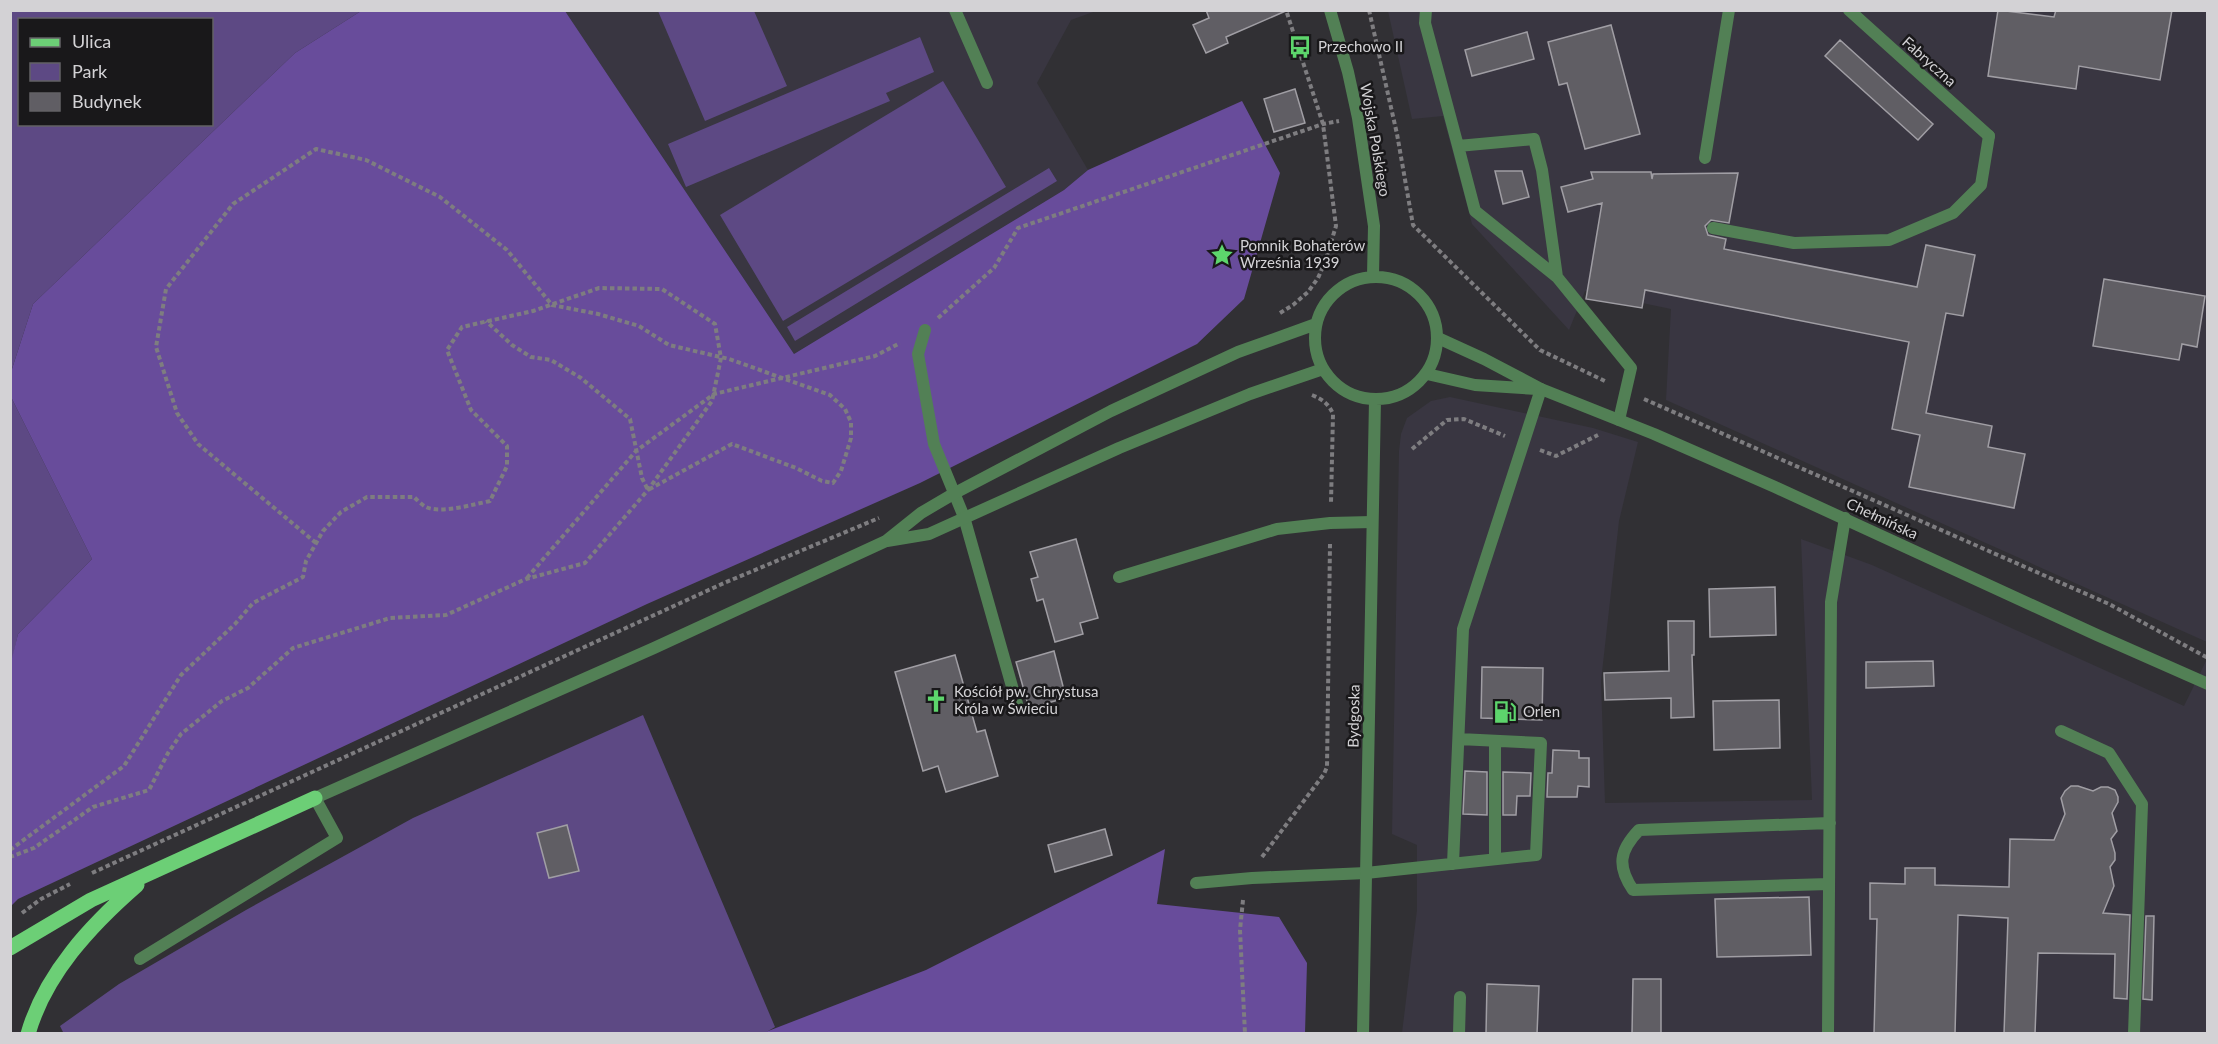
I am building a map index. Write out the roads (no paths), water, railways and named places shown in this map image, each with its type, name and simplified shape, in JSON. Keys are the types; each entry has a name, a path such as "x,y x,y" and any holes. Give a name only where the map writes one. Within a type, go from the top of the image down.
{"main road":[{"path":"10,948 91,900 315,798"},
{"path":"28,1034 46,991 57,971 78,943 124,896 150,874"}],"street":[{"path":"955,10 987,83"},
{"name":"Wojska Polskiego","path":"1330,10 1348,72 1358,118 1374,226 1373,276"},
{"path":"1426,10 1425,23 1475,211 1557,277 1631,368 1619,420"},
{"path":"1705,159 1729,10"},
{"name":"Fabryczna","path":"1713,228 1794,243 1889,240 1953,213 1981,185 1989,136 1849,10"},
{"path":"1458,146 1534,139 1542,170 1557,277"},
{"path":"1373,276 1393,278 1411,287 1426,300 1434,318 1438,338 1435,356 1427,374 1413,388 1395,397 1375,400 1355,396 1336,386 1323,369 1314,347 1316,324 1323,306 1336,290 1353,280 1373,276"},
{"path":"140,959 337,838 315,798 654,648 886,541 921,513 955,493 1110,411 1239,352 1316,324"},
{"path":"925,330 918,354 934,444 964,517 1017,704"},
{"name":"Chełmińska","path":"1438,338 1541,389 1619,420 1845,519 2208,684"},
{"path":"886,541 929,534 1130,443 1250,394 1323,369"},
{"name":"Chełmińska","path":"1427,374 1475,385 1541,389"},
{"path":"1453,864 1462,629 1541,389"},
{"name":"Bydgoska","path":"1363,1034 1375,400"},
{"path":"1828,1034 1831,602 1845,519"},
{"path":"1119,577 1277,530 1330,523 1372,522"},
{"path":"2061,731 2109,753 2142,804 2134,1034"},
{"path":"1196,883 1366,873 1536,855 1541,743 1459,739"},
{"path":"1495,741 1495,859"},
{"path":"1829,884 1633,890 1624,877 1622,856 1629,841 1639,830 1830,822"},
{"path":"1459,1034 1460,997"}],"place":[{"name":"Przechowo II","path":"1300,47"},
{"name":"Pomnik Bohaterów Września 1939","path":"1222,255"},
{"name":"Kościół pw. Chrystusa Króla w Świeciu","path":"936,701"},
{"name":"Orlen","path":"1505,712"}]}
